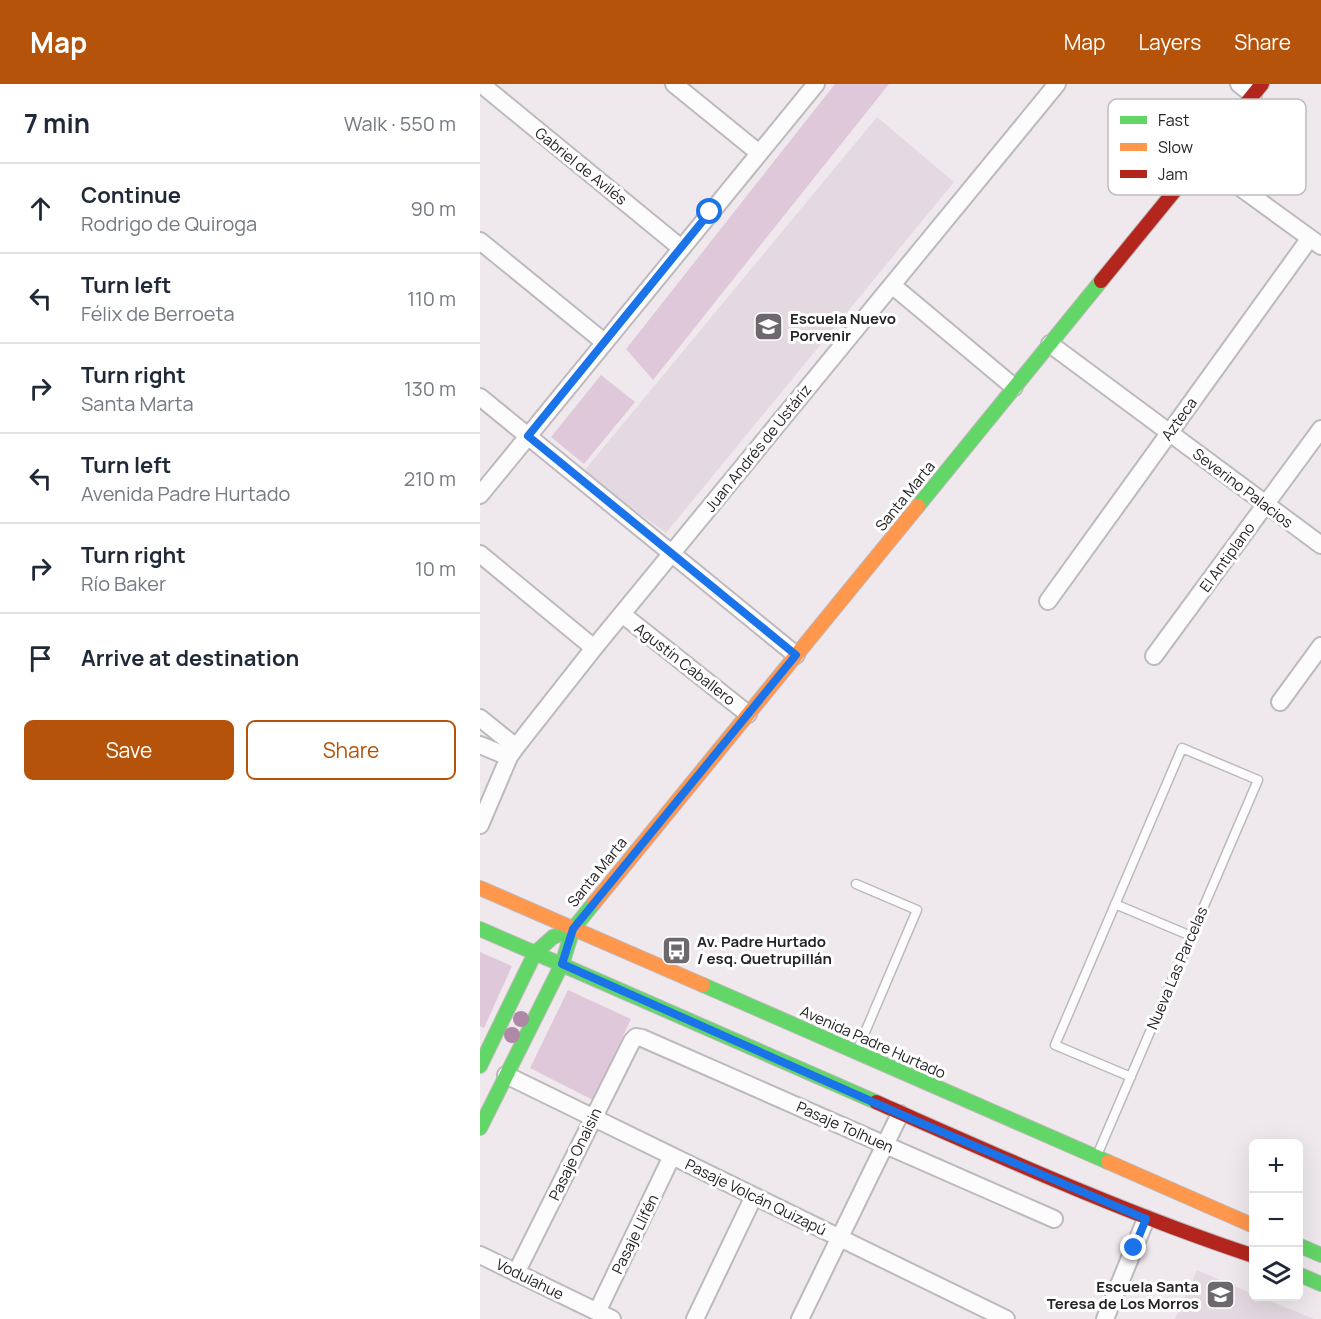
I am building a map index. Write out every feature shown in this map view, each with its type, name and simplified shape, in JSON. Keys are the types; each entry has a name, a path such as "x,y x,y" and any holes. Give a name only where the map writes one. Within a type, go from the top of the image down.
{"main road":[{"name":"Santa Marta","path":"480,1128 562,964 573,929 1172,195"},
{"name":"Avenida Padre Hurtado","path":"480,888 1249,1224"},
{"path":"480,929 900,1114 1146,1219 1249,1254"},
{"name":"Santa Marta","path":"480,1066 486,1039 536,953 553,937 573,929"},
{"path":"1303,1247 1321,1255"},
{"path":"1303,1276 1321,1284"}],"street":[{"name":"Gabriel de Avilés","path":"481,84 681,248"},
{"path":"674,84 759,153"},
{"path":"480,495 816,84"},
{"name":"Juan Andrés de Ustáriz","path":"480,825 513,752 594,648 1057,84"},
{"path":"1239,84 1258,90"},
{"path":"1251,195 1316,242"},
{"path":"480,241 604,342"},
{"name":"Azteca","path":"1048,601 1169,433 1316,242"},
{"path":"892,285 1014,387"},
{"name":"Severino Palacios","path":"1050,344 1321,545"},
{"path":"480,397 796,655"},
{"name":"El Antiplano","path":"1154,656 1321,429"},
{"path":"480,554 594,648"},
{"name":"Agustín Caballero","path":"622,614 748,714"},
{"path":"1280,702 1321,646"},
{"path":"480,718 513,752"},
{"path":"480,745 513,752"},
{"name":"Pasaje Onaisin","path":"516,1273 636,1037"},
{"name":"Pasaje Tolhuen","path":"636,1037 1054,1219"},
{"name":"Pasaje Volcán Quizapú","path":"506,1075 1006,1319"},
{"path":"804,1318 900,1114"},
{"name":"Pasaje Llifén","path":"605,1315 672,1156"},
{"path":"695,1319 754,1196"},
{"path":"1105,1319 1146,1219"},
{"name":"Vodulahue","path":"480,1255 605,1315"}],"lane":[{"name":"Nueva Las Parcelas","path":"1097,1157 1258,780 1182,748 1115,904"},
{"path":"856,884 917,910 857,1052"},
{"path":"1131,1077 1055,1045 1115,904 1191,936"}],"shaded area":[{"path":"835,84 889,84 653,380 626,349"},
{"name":"Escuela Nuevo Porvenir","path":"877,117 954,182 666,533 583,472"},
{"path":"601,375 635,402 584,464 551,437"},
{"path":"480,952 512,966 484,1028 480,1026"},
{"path":"568,990 631,1019 593,1100 530,1068"},
{"name":"Escuela Santa Teresa de Los Morros","path":"1197,1270 1249,1292 1249,1301 1270,1301 1314,1319 1175,1319"}],"traffic: fast":[{"path":"918,506 1101,281"},
{"path":"480,1128 562,964 573,929 594,903"},
{"path":"480,929 876,1102"},
{"path":"480,1066 535,953 553,937 573,929"},
{"path":"703,985 1108,1162"},
{"path":"1303,1247 1321,1255"},
{"path":"1303,1276 1321,1284"}],"traffic: slow":[{"path":"594,903 918,506"},
{"path":"480,888 703,985"},
{"path":"1108,1162 1249,1224"}],"traffic: jam":[{"path":"1250,99 1262,84"},
{"path":"1101,281 1171,195"},
{"path":"876,1102 1110,1203 1249,1254"}],"place":[{"name":"Escuela Nuevo Porvenir","path":"769,327"},
{"name":"Av. Padre Hurtado / esq. Quetrupillán","path":"676,950"},
{"name":"Escuela Santa Teresa de Los Morros","path":"1220,1295"}],"route":[{"path":"710,212 528,436 796,655 573,929 562,964 900,1114 1146,1219 1134,1248"}]}
